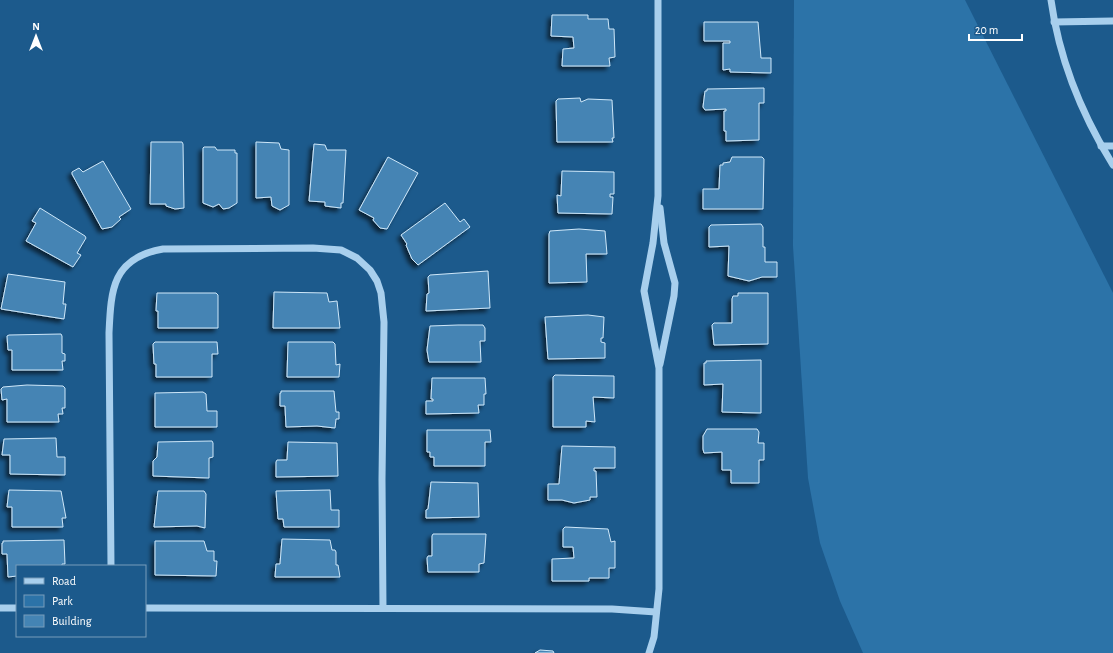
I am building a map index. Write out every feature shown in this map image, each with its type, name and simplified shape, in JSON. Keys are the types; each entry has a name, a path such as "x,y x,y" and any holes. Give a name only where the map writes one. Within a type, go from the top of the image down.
{"street":[{"path":"649,653 654,637 659,589 659,368 644,291 653,243 658,196 658,0"},
{"path":"1051,0 1054,22 1072,83 1101,146 1113,165"},
{"path":"1054,22 1113,22"},
{"path":"1101,146 1113,146"},
{"path":"658,196 664,243 675,283 674,296 659,368"},
{"path":"111,565 109,333 113,286 127,264 149,251 162,249 313,248 341,250 357,258 370,270 377,281 381,292 384,322 382,479 384,608"},
{"path":"0,608 16,608"},
{"path":"146,608 612,609 656,612"}],"green space":[{"path":"794,0 965,0 1113,293 1113,653 863,653 840,601 820,543 808,478 793,246"}],"building":[{"path":"552,15 588,15 588,19 608,19 609,29 614,29 615,57 609,58 610,66 562,66 563,49 574,48 573,37 551,36"},
{"path":"704,22 758,22 761,58 771,58 771,73 730,72 730,69 723,70 723,43 730,43 730,41 704,41"},
{"path":"764,88 764,103 759,103 759,140 726,141 726,131 724,131 724,111 726,111 726,109 705,110 703,107 705,91 707,91 707,89"},
{"path":"580,98 581,102 588,99 612,100 613,142 557,142 556,101 558,99"},
{"path":"151,142 182,142 183,144 184,208 175,209 166,206 166,204 150,204"},
{"path":"256,142 279,143 281,149 289,150 289,205 280,210 272,206 271,197 256,198"},
{"path":"314,144 325,145 327,150 346,150 343,203 341,203 341,208 325,206 325,202 309,201"},
{"path":"204,147 215,147 217,150 235,150 235,153 237,153 237,203 229,208 223,209 219,204 213,207 203,203"},
{"path":"388,157 418,173 387,229 380,228 373,220 374,218 359,210"},
{"path":"732,157 762,157 764,159 763,209 703,209 703,189 719,189 720,165 730,162"},
{"path":"103,161 131,209 119,217 121,219 112,227 102,229 72,172 79,168 83,172"},
{"path":"562,171 614,172 614,194 610,194 610,197 613,197 612,214 558,213 557,195 561,196"},
{"path":"445,203 460,222 464,219 470,227 418,265 412,259 406,245 407,244 401,235"},
{"path":"40,208 85,236 86,238 77,253 81,255 73,267 26,241 36,223 32,221"},
{"path":"761,224 763,227 765,262 777,262 777,277 762,277 749,281 728,276 729,246 709,247 709,227 711,225"},
{"path":"579,229 605,231 607,254 586,254 587,282 549,283 550,231"},
{"path":"488,271 490,308 426,311 427,294 429,293 428,277 430,275"},
{"path":"8,274 65,282 63,304 66,304 64,319 1,309"},
{"path":"274,292 327,293 329,302 337,301 340,328 273,328"},
{"path":"157,293 216,293 218,295 218,328 158,328 158,311 156,311"},
{"path":"738,293 768,293 768,344 714,345 712,325 714,323 732,323 732,299 733,296 738,296"},
{"path":"588,315 604,317 603,338 601,338 601,342 605,343 605,358 548,359 545,317"},
{"path":"483,325 485,328 485,341 480,341 481,362 429,362 427,350 430,326"},
{"path":"61,334 62,353 65,354 65,361 62,361 63,370 12,370 12,350 8,350 7,336"},
{"path":"155,342 217,342 218,354 212,354 212,377 156,377 153,344"},
{"path":"288,342 333,342 335,344 336,365 340,364 339,377 287,377"},
{"path":"761,360 761,413 722,412 723,384 704,385 704,363 706,363 706,361"},
{"path":"555,375 614,376 614,398 593,397 595,422 586,421 586,427 553,427 553,377"},
{"path":"432,378 485,378 486,394 484,394 484,405 478,405 479,413 426,414 426,401 433,401 433,399 431,399"},
{"path":"27,385 63,386 65,388 65,408 62,408 63,414 58,414 59,422 7,422 7,399 2,400 1,389 3,387"},
{"path":"281,391 334,391 336,412 339,412 339,419 336,419 335,428 317,426 286,427 285,406 280,406"},
{"path":"203,392 206,394 207,411 217,411 217,427 155,427 155,393"},
{"path":"707,429 757,429 759,432 758,443 764,443 764,460 759,460 759,483 731,483 731,470 722,470 722,452 704,453 703,436"},
{"path":"427,430 490,430 491,442 485,442 485,466 434,466 434,457 430,457 430,452 427,452"},
{"path":"56,438 57,457 65,457 65,475 10,474 10,455 2,455 4,439"},
{"path":"212,441 213,457 209,458 209,478 153,476 153,461 157,457 158,442"},
{"path":"288,442 337,443 338,476 276,477 277,460 287,460"},
{"path":"562,446 615,447 615,468 594,468 594,471 596,471 597,497 590,497 590,500 574,503 562,500 548,500 548,484 559,484"},
{"path":"431,482 478,483 479,517 426,518"},
{"path":"9,490 61,491 66,518 62,518 63,527 12,527 12,507 7,507"},
{"path":"330,490 331,510 339,510 339,527 284,527 283,519 278,519 276,491"},
{"path":"158,491 204,491 206,494 205,528 197,526 154,527"},
{"path":"565,527 608,529 611,542 615,541 615,568 609,568 609,578 589,578 589,581 552,581 552,559 574,558 573,547 563,547 563,529"},
{"path":"433,534 486,534 484,563 479,564 479,572 428,572 427,558 428,556 432,556"},
{"path":"282,539 330,540 332,550 335,550 336,552 336,565 338,565 340,577 275,577 276,564 280,564"},
{"path":"64,540 65,564 16,565 16,576 8,577 7,554 2,554 3,541"},
{"path":"155,541 204,541 207,551 214,551 214,561 217,561 216,576 155,575"},
{"path":"540,650 553,651 554,653 535,653"}]}
